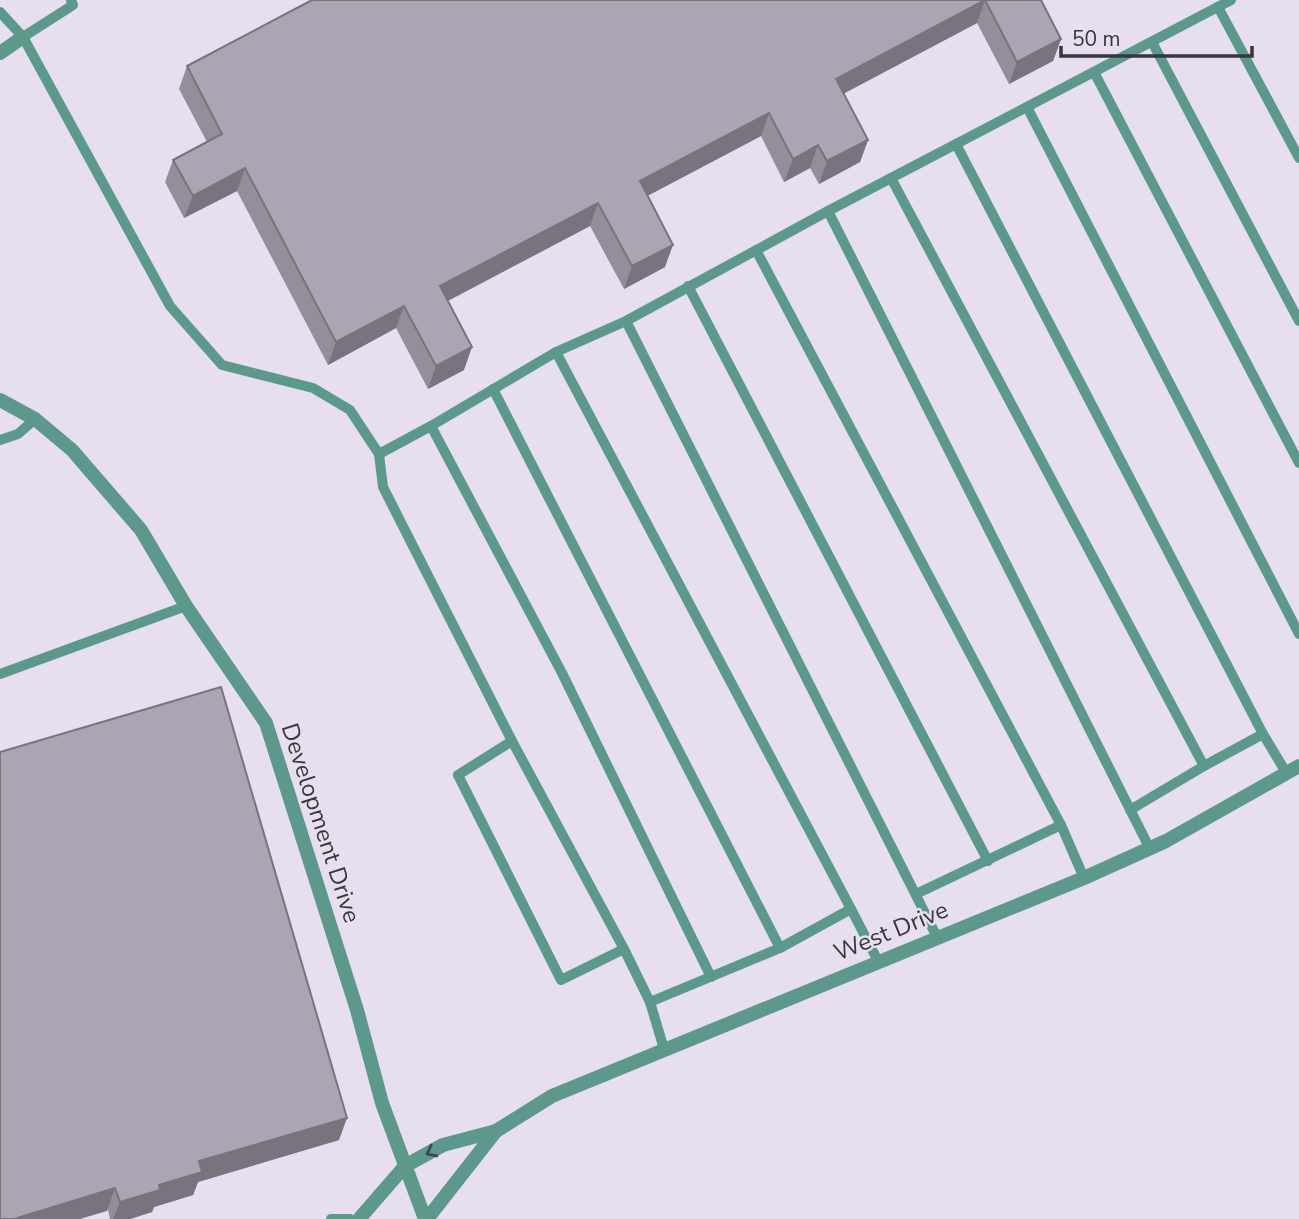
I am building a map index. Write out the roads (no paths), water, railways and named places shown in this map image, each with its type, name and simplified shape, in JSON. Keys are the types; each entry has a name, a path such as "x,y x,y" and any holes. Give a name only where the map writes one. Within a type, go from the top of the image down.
{"street":[{"path":"0,53 23,37"},
{"name":"Development Drive","path":"0,400 36,419 72,450 141,530 187,606 266,723 357,1010 382,1103 426,1219"},
{"name":"West Drive","path":"359,1219 405,1166 443,1145 496,1131 552,1096 1150,849 1293,770"},
{"name":"West Drive","path":"426,1219 496,1131"}],"lane":[{"path":"23,37 74,5 71,0"},
{"path":"379,454 556,352 626,321 828,211 1231,0"},
{"path":"1218,7 1299,158"},
{"path":"0,12 23,37 170,306 222,365 313,388 350,410 379,454 383,487 512,741 624,949 650,1002 664,1049"},
{"path":"1152,42 1299,321"},
{"path":"1094,72 1299,463"},
{"path":"1027,107 1299,634"},
{"path":"956,144 1263,734 1293,770"},
{"path":"891,178 1204,766"},
{"path":"828,211 1150,849"},
{"path":"756,250 1061,825 1084,878"},
{"path":"688,286 988,861"},
{"path":"626,321 937,937"},
{"path":"556,352 878,961"},
{"path":"493,389 780,948"},
{"path":"0,440 18,434 36,419"},
{"path":"431,426 562,673 710,977"},
{"path":"0,674 187,606"},
{"path":"1130,810 1263,734"},
{"path":"512,741 458,775 561,980 624,949"},
{"path":"916,894 1061,825"},
{"path":"650,1002 780,948 851,909"},
{"path":"331,1219 350,1219"}]}
